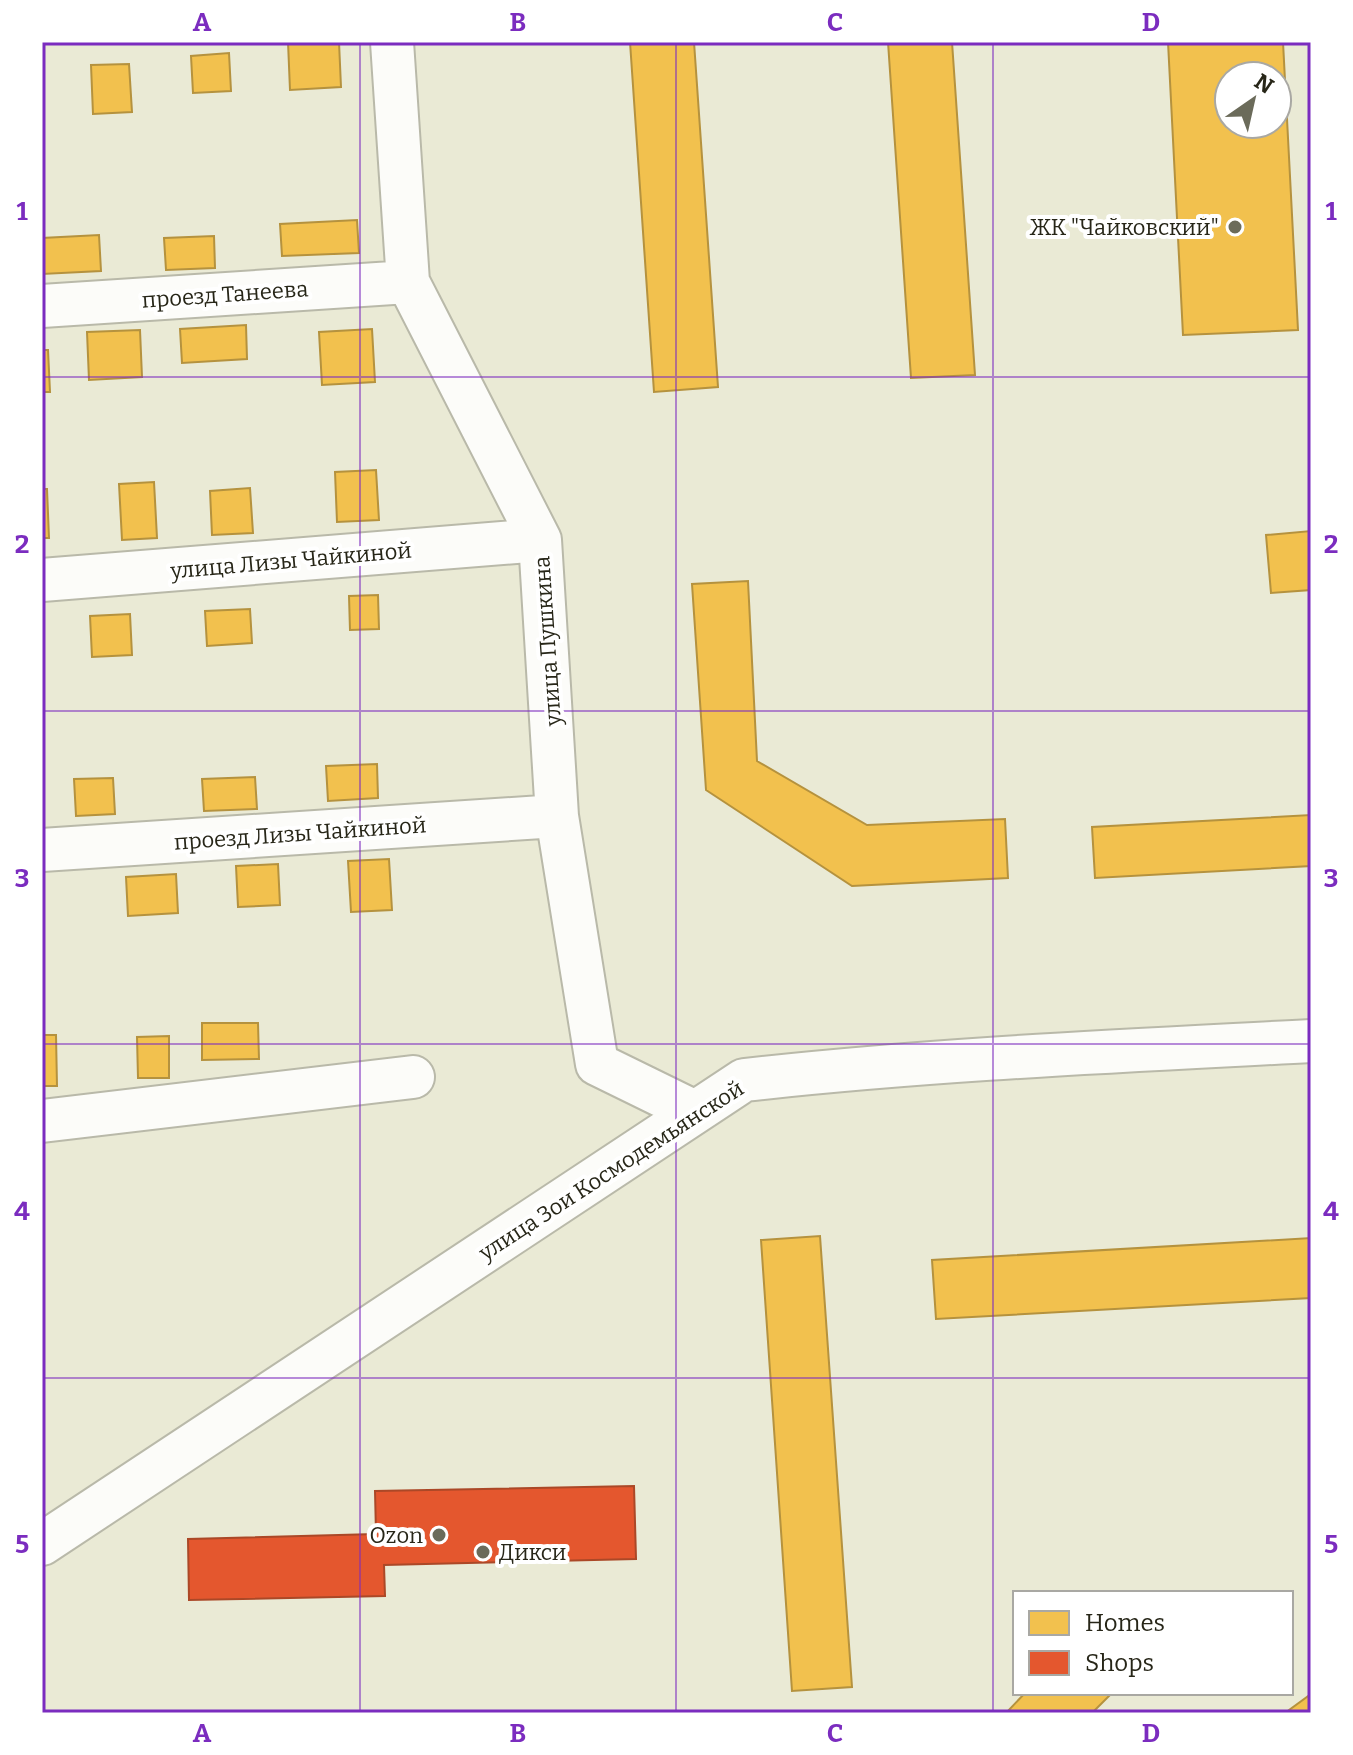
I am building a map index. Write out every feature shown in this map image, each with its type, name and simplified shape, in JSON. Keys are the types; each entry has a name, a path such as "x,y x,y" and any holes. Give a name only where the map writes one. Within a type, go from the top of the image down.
{"street":[{"name":"улица Пушкина","path":"392,42 408,282 540,540 557,816 597,1064 695,1112"},
{"name":"проезд Танеева","path":"42,306 408,282"},
{"name":"улица Лизы Чайкиной","path":"42,580 540,540"},
{"name":"проезд Лизы Чайкиной","path":"42,850 557,816"},
{"name":"улица Зои Космодемьянской","path":"42,1544 744,1080 840,1069 1311,1041"},
{"path":"42,1121 413,1077"}],"building: Homes":[{"path":"288,42 339,42 341,87 290,90"},
{"path":"630,42 694,42 718,387 654,392"},
{"path":"888,42 952,42 975,375 911,378"},
{"name":"ЖК \"Чайковский\"","path":"1168,42 1283,42 1284,60 1213,60 1213,140 1288,140 1298,330 1183,335"},
{"path":"229,53 231,91 193,93 191,56"},
{"path":"129,64 132,112 93,114 91,65"},
{"path":"357,220 359,253 282,256 280,224"},
{"path":"99,235 101,271 42,274 42,238"},
{"path":"214,236 215,268 166,270 164,238"},
{"path":"246,325 247,359 182,363 180,329"},
{"path":"372,329 375,382 322,385 319,332"},
{"path":"140,330 142,377 89,380 87,332"},
{"path":"42,350 48,350 50,392 42,392"},
{"path":"376,470 379,520 337,522 335,472"},
{"path":"154,482 157,538 122,540 119,484"},
{"path":"250,488 253,533 212,535 210,491"},
{"path":"42,489 47,489 49,538 42,538"},
{"path":"1311,531 1311,590 1271,593 1266,535"},
{"path":"748,581 757,761 867,825 1005,819 1008,878 852,886 706,790 692,584"},
{"path":"378,595 379,629 350,630 349,596"},
{"path":"250,609 252,643 207,646 205,611"},
{"path":"130,614 132,655 92,657 90,616"},
{"path":"377,764 378,798 328,801 326,766"},
{"path":"255,777 257,809 204,811 202,779"},
{"path":"113,778 115,814 76,816 74,779"},
{"path":"1311,815 1311,866 1095,878 1092,827"},
{"path":"389,859 392,910 351,912 348,861"},
{"path":"278,864 280,905 238,907 236,866"},
{"path":"176,874 178,913 128,916 126,877"},
{"path":"202,1023 258,1023 259,1059 202,1060"},
{"path":"42,1035 56,1035 57,1086 42,1086"},
{"path":"169,1036 169,1078 138,1078 137,1037"},
{"path":"820,1236 852,1687 792,1691 761,1240"},
{"path":"1311,1238 1311,1298 936,1319 932,1260"},
{"path":"1311,1694 1311,1713 1285,1713"},
{"path":"1023,1695 1110,1695 1092,1713 1006,1713"}],"building: Shops":[{"path":"634,1486 636,1559 384,1565 385,1596 189,1600 188,1539 376,1534 375,1491"}],"place":[{"name":"ЖК \"Чайковский\"","path":"1235,227"},
{"name":"Ozon","path":"439,1535"},
{"name":"Дикси","path":"483,1552"}]}
